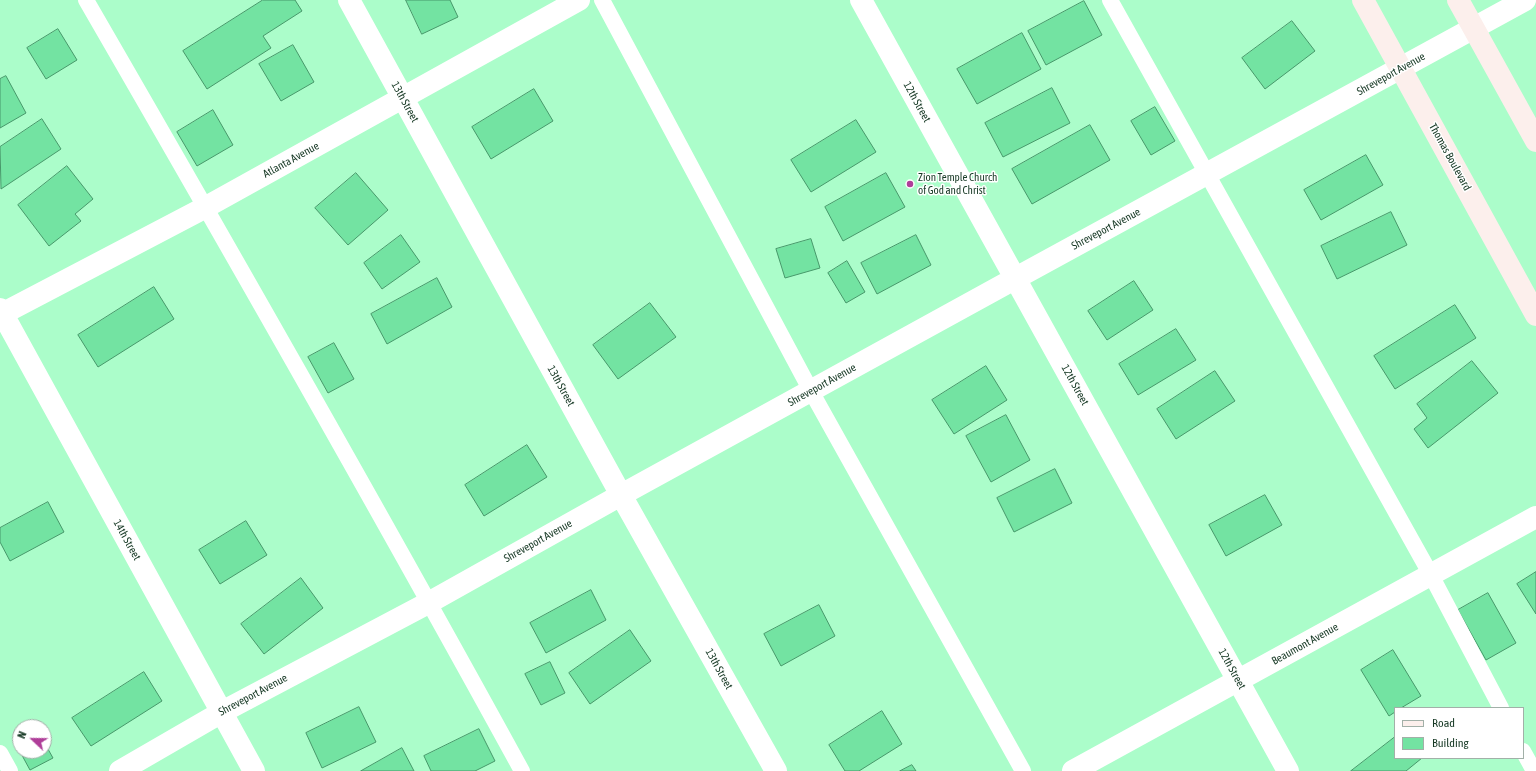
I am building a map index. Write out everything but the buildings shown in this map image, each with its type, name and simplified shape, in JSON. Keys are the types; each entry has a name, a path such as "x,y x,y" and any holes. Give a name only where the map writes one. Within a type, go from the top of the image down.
{"main road":[{"name":"Thomas Boulevard","path":"1363,0 1536,315"},
{"path":"1458,0 1536,141"}],"street":[{"name":"13th Street","path":"349,0 621,495 776,771"},
{"name":"Atlanta Avenue","path":"1,313 206,207 579,0"},
{"name":"12th Street","path":"861,0 1288,771"},
{"name":"Shreveport Avenue","path":"120,771 222,712 430,602 621,495 1525,0"},
{"name":"14th Street","path":"1,313 254,771"},
{"name":"Beaumont Avenue","path":"1073,771 1536,517"}],"lane":[{"path":"86,0 206,207 430,602 522,771"},
{"path":"602,0 811,391 1023,771"},
{"path":"1110,0 1431,575 1500,707"},
{"path":"0,753 10,771"},
{"path":"1524,753 1534,771"}],"place":[{"name":"Zion Temple Church of God and Christ","path":"910,184"}]}
